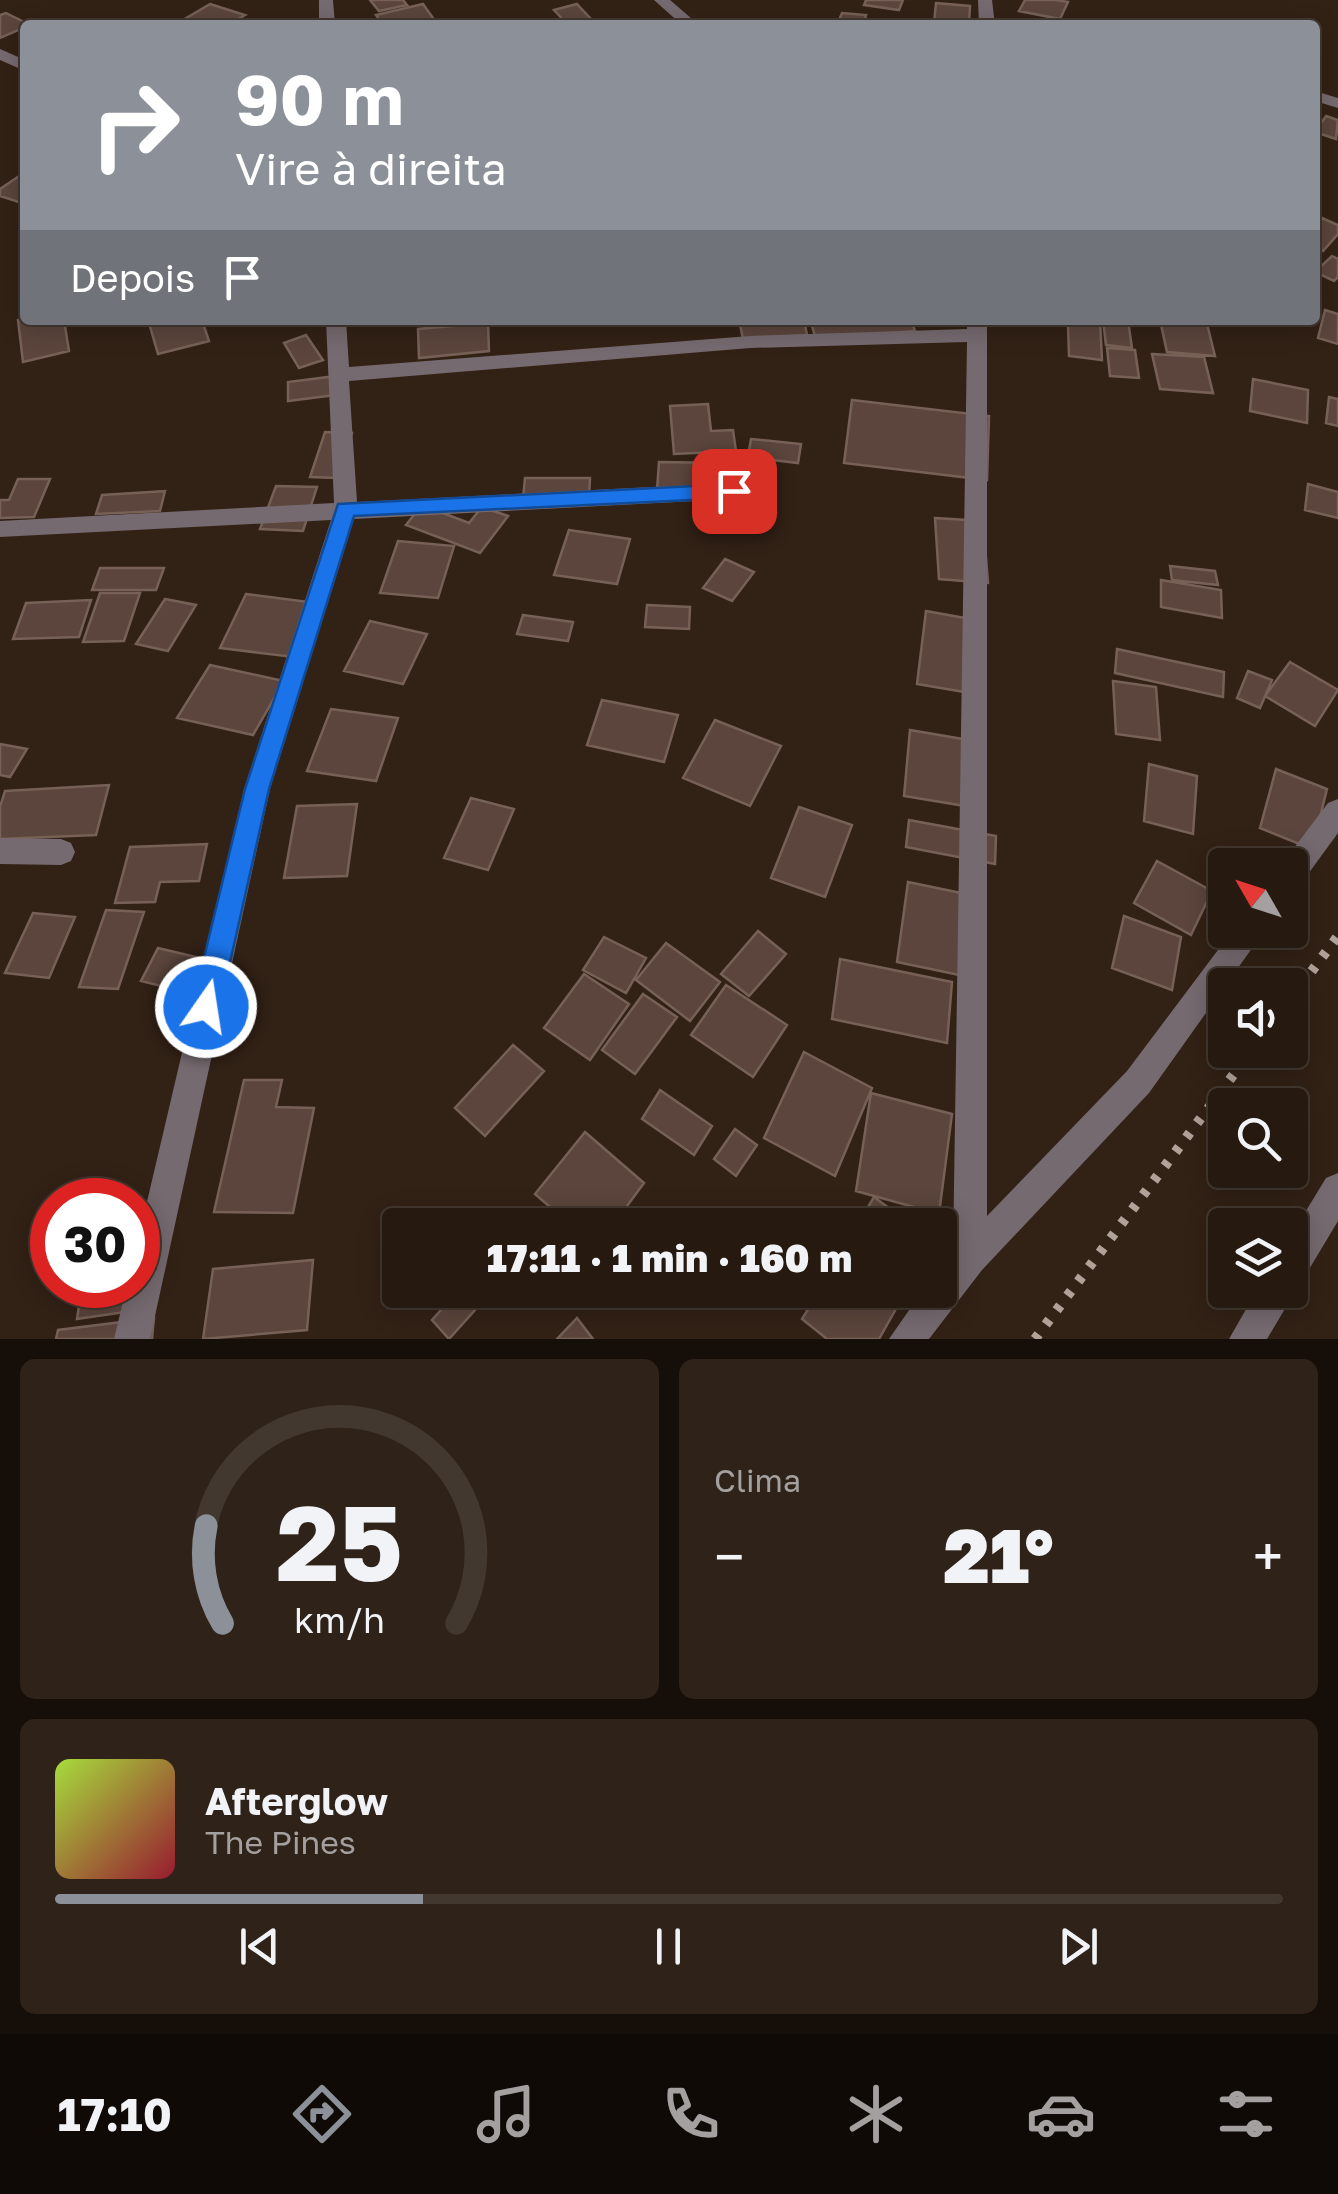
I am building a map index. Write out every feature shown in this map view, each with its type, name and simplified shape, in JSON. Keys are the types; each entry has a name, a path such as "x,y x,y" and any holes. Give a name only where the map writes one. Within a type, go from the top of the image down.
{"street":[{"path":"661,0 685,20"},
{"path":"132,1339 257,789 346,509 336,325"},
{"path":"339,375 978,328 970,1258"},
{"path":"0,529 734,491"},
{"path":"1308,852 1338,812"},
{"path":"0,851 61,852"},
{"path":"908,1339 970,1258 1138,1082 1237,948"},
{"path":"1308,1239 1338,1190"},
{"path":"1247,1339 1266,1308"}],"building":[{"path":"370,0 403,0 407,5 379,11"},
{"path":"866,0 903,0 899,10 864,5"},
{"path":"1025,0 1068,2 1060,19 1019,11"},
{"path":"936,3 970,6 969,20 934,20"},
{"path":"210,4 245,15 236,20 183,20"},
{"path":"423,4 433,18 380,20 376,15"},
{"path":"577,4 591,19 563,20 554,10"},
{"path":"6,13 20,20 20,29 0,38 0,15"},
{"path":"842,13 866,15 864,20 839,20"},
{"path":"1326,116 1338,120 1336,139 1320,134"},
{"path":"20,175 20,202 0,196 0,189"},
{"path":"1320,220 1338,225 1338,234 1323,251 1320,250"},
{"path":"1332,256 1338,259 1338,277 1334,281 1320,274 1320,267"},
{"path":"1325,310 1338,314 1338,344 1318,338"},
{"path":"18,320 20,325 65,325 69,351 23,362"},
{"path":"150,325 204,325 209,341 158,354"},
{"path":"488,325 489,351 419,358 418,329"},
{"path":"740,325 805,325 807,335 743,339"},
{"path":"812,325 913,325 915,331 816,339"},
{"path":"1068,325 1100,325 1102,360 1069,356"},
{"path":"1104,325 1129,325 1132,348 1106,345"},
{"path":"1161,325 1207,325 1215,356 1167,352"},
{"path":"306,335 323,360 299,368 284,343"},
{"path":"1107,348 1135,350 1139,378 1110,376"},
{"path":"1152,354 1204,357 1213,393 1160,389"},
{"path":"336,376 336,395 288,401 288,382"},
{"path":"1253,379 1308,390 1307,423 1250,411"},
{"path":"1329,397 1338,399 1338,426 1326,423"},
{"path":"852,400 989,416 987,480 844,463"},
{"path":"708,404 711,431 733,430 736,451 674,454 670,406"},
{"path":"325,432 352,433 338,478 310,477"},
{"path":"751,439 801,444 798,463 748,457"},
{"path":"659,462 723,463 723,492 657,490"},
{"path":"525,478 590,478 589,499 523,499"},
{"path":"18,479 50,479 34,517 0,518 0,500 9,500"},
{"path":"1308,484 1338,492 1338,518 1305,510"},
{"path":"276,486 317,487 303,531 260,529"},
{"path":"165,491 160,511 96,514 102,495"},
{"path":"422,505 469,523 482,507 508,516 480,553 406,525"},
{"path":"935,518 983,521 988,583 939,579"},
{"path":"569,530 630,539 617,584 554,575"},
{"path":"398,541 454,546 438,598 380,593"},
{"path":"725,559 754,572 732,601 703,588"},
{"path":"1170,566 1215,571 1218,585 1172,580"},
{"path":"100,568 164,568 156,590 92,590"},
{"path":"1161,580 1221,590 1222,618 1161,607"},
{"path":"100,593 140,593 124,641 83,642"},
{"path":"246,594 316,603 294,657 220,648"},
{"path":"165,599 196,605 168,651 136,644"},
{"path":"91,600 79,637 13,639 26,603"},
{"path":"647,605 690,607 689,629 645,627"},
{"path":"926,611 982,621 976,694 917,684"},
{"path":"523,615 573,622 568,641 517,634"},
{"path":"370,621 427,634 403,684 344,671"},
{"path":"1117,649 1224,672 1223,697 1115,673"},
{"path":"1290,662 1338,690 1315,726 1265,696"},
{"path":"210,665 284,681 253,735 177,718"},
{"path":"1248,671 1272,680 1260,708 1237,698"},
{"path":"1113,681 1156,687 1160,740 1116,734"},
{"path":"602,700 678,715 664,762 587,745"},
{"path":"331,709 398,718 376,781 307,771"},
{"path":"715,720 781,746 750,806 683,778"},
{"path":"910,730 975,741 971,807 904,796"},
{"path":"0,744 27,749 10,777 0,775"},
{"path":"1149,764 1197,776 1193,834 1144,821"},
{"path":"1276,769 1327,789 1312,849 1260,828"},
{"path":"109,785 96,835 0,839 0,807 5,791"},
{"path":"471,798 514,809 488,870 444,858"},
{"path":"357,804 347,876 284,878 297,806"},
{"path":"799,807 852,825 825,897 771,878"},
{"path":"909,820 996,836 995,864 906,847"},
{"path":"207,844 199,881 160,882 155,902 115,903 130,847"},
{"path":"1157,861 1208,889 1208,899 1191,935 1134,903"},
{"path":"908,882 971,895 964,976 897,962"},
{"path":"106,910 144,912 118,989 79,987"},
{"path":"33,913 75,917 49,978 5,973"},
{"path":"1124,916 1181,937 1172,990 1112,968"},
{"path":"758,931 786,954 749,996 721,974"},
{"path":"604,937 646,958 626,993 583,970"},
{"path":"666,943 720,982 690,1021 636,980"},
{"path":"158,948 209,960 193,994 141,981"},
{"path":"840,959 952,982 947,1043 832,1019"},
{"path":"584,974 629,1004 590,1060 544,1028"},
{"path":"726,985 787,1025 753,1077 691,1035"},
{"path":"643,994 677,1017 635,1074 602,1050"},
{"path":"513,1045 544,1071 485,1136 455,1108"},
{"path":"804,1052 872,1088 835,1176 764,1138"},
{"path":"244,1080 282,1080 276,1107 314,1108 293,1213 214,1212"},
{"path":"660,1090 712,1126 694,1155 642,1119"},
{"path":"871,1093 952,1114 940,1208 917,1208 856,1191"},
{"path":"735,1129 757,1145 736,1176 714,1159"},
{"path":"585,1132 644,1183 626,1208 551,1208 535,1194"},
{"path":"874,1197 889,1208 867,1208"},
{"path":"313,1260 307,1330 203,1339 213,1269"},
{"path":"79,1308 153,1308 77,1319"},
{"path":"443,1308 477,1308 449,1339 432,1320"},
{"path":"809,1308 896,1308 879,1339 827,1339 802,1319"},
{"path":"154,1318 152,1339 56,1339 58,1330"},
{"path":"577,1318 593,1339 557,1339"}],"railway":[{"path":"1308,976 1338,936"},
{"path":"1035,1339 1238,1068"}],"route":[{"path":"206,1007 257,789 346,509 734,491"}]}
